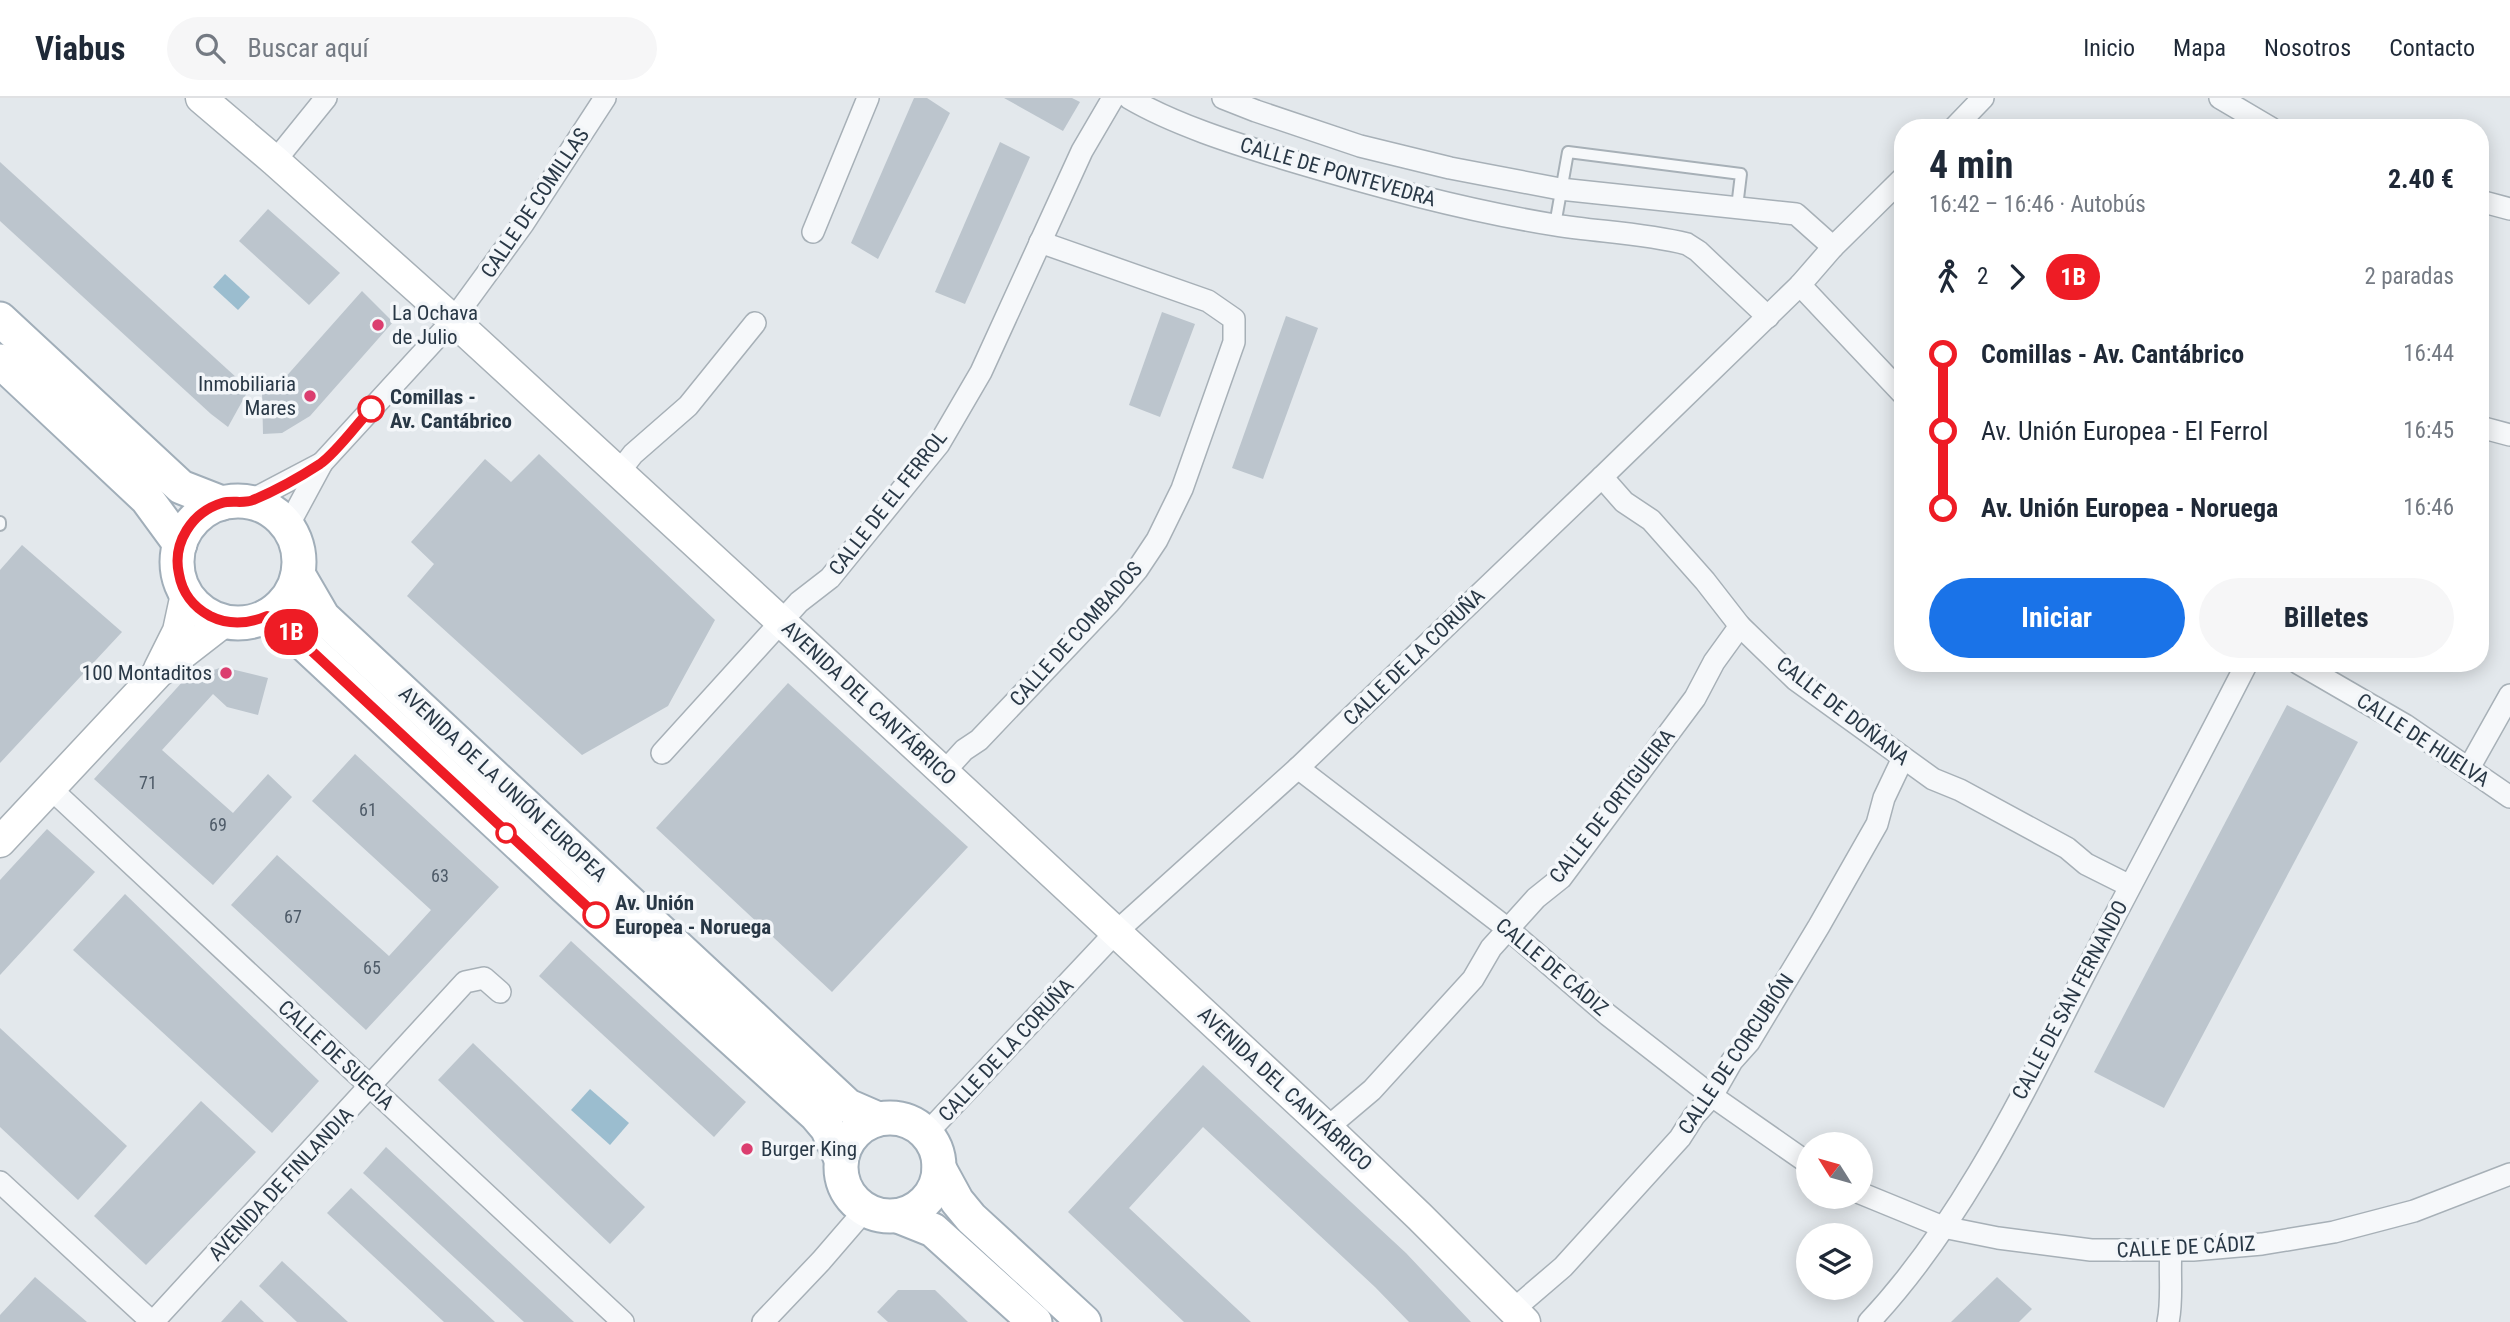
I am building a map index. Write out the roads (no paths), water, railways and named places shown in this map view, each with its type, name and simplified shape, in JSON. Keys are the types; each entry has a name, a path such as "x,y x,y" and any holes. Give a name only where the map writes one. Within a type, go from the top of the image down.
{"main road":[{"path":"0,319 181,487 272,510 288,526 298,549 298,574 287,598 267,616 246,622 225,621 203,611 186,594 177,569 180,544 189,526 203,511 236,502"},
{"path":"0,361 147,499 180,544"},
{"name":"AVENIDA DE LA UNIÓN EUROPEA","path":"298,574 323,617 848,1106 878,1119"},
{"name":"AVENIDA DE LA UNIÓN EUROPEA","path":"267,616 288,629 566,888 816,1115 827,1128 841,1159"},
{"path":"896,1118 912,1123 926,1134 936,1149 939,1168 936,1184 927,1199 914,1210 898,1216 881,1216 865,1210 853,1200 845,1188 841,1159 848,1141 861,1127 878,1119 896,1118"},
{"path":"939,1168 957,1201 971,1218 1084,1322"},
{"path":"898,1216 933,1230 1035,1322"}],"street":[{"name":"AVENIDA DEL CANTÁBRICO","path":"201,98 453,320 619,472 1327,1128 1519,1316"},
{"path":"275,161 326,98"},
{"name":"CALLE DE COMILLAS","path":"288,526 322,463 453,320 523,224 605,98"},
{"path":"813,232 868,98"},
{"name":"CALLE DE PONTEVEDRA","path":"1223,98 1360,146 1450,167 1560,189 1796,214 1833,247"},
{"path":"1963,119 1983,98"},
{"path":"2220,98 2256,119"},
{"name":"CALLE DE PONTEVEDRA","path":"1117,100 1154,111 1238,144 1355,180 1555,225 1687,244 1698,251 1768,317"},
{"name":"CALLE DE EL FERROL","path":"662,753 799,603 830,578 939,444 981,372 1082,151 1117,100"},
{"name":"CALLE DE LA CORUÑA","path":"926,1134 1116,932 1298,768 1602,477 1768,317 1894,187"},
{"path":"2489,203 2510,209"},
{"name":"CALLE DE COMBADOS","path":"943,772 964,750 979,740 1110,603 1137,570 1157,540 1182,489 1234,342 1234,319 1208,301 1040,242"},
{"path":"1800,285 1894,385"},
{"path":"619,472 633,454 688,405 755,323"},
{"path":"2489,429 2510,435"},
{"name":"CALLE DE COMILLAS","path":"236,502 322,463"},
{"name":"CALLE DE DOÑANA","path":"1602,477 1623,502 1651,520 1705,581 1740,626 1796,680 1933,779 1960,790 2067,848 2086,864 2130,886"},
{"path":"158,673 178,631 186,594"},
{"path":"0,842 158,673 225,621"},
{"name":"CALLE DE ORTIGUEIRA","path":"1327,1128 1381,1080 1473,979 1491,948 1536,898 1561,878 1695,698 1713,662 1740,626"},
{"name":"CALLE DE SAN FERNANDO","path":"1869,1322 1894,1295 1968,1190 2043,1053 2242,672"},
{"name":"CALLE DE HUELVA","path":"2314,672 2405,725 2510,797"},
{"path":"2469,768 2510,695"},
{"name":"CALLE DE CORCUBIÓN","path":"1519,1316 1680,1138 1694,1116 1712,1096 1732,1061 1749,1041 1877,824 1884,798 1903,758"},
{"name":"CALLE DE CÁDIZ","path":"1298,768 1508,929 1608,1014 1712,1096 1796,1155"},
{"name":"CALLE DE SUECIA","path":"50,788 623,1322"},
{"name":"AVENIDA DE FINLANDIA","path":"153,1322 465,982 484,978 500,992"},
{"name":"CALLE DE CÁDIZ","path":"1873,1198 1943,1227 1998,1238 2091,1250 2171,1250 2262,1244 2334,1232 2414,1212 2510,1174"},
{"path":"0,1182 153,1322"},
{"path":"763,1322 865,1210"},
{"path":"2168,1322 2171,1307 2171,1250"}],"lane":[{"path":"1555,225 1568,152 1741,174 1737,207"}],"water":[{"path":"225,274 250,297 238,310 213,287"},
{"path":"590,1089 629,1123 610,1145 571,1110"}],"place":[{"name":"La Ochava de Julio","path":"378,325"},
{"name":"Inmobiliaria Mares","path":"310,396"},
{"name":"Comillas - Av. Cantábrico","path":"371,409"},
{"name":"100 Montaditos","path":"226,673"},
{"name":"Av. Unión Europea - Noruega","path":"596,915"},
{"name":"Burger King","path":"747,1149"}]}
